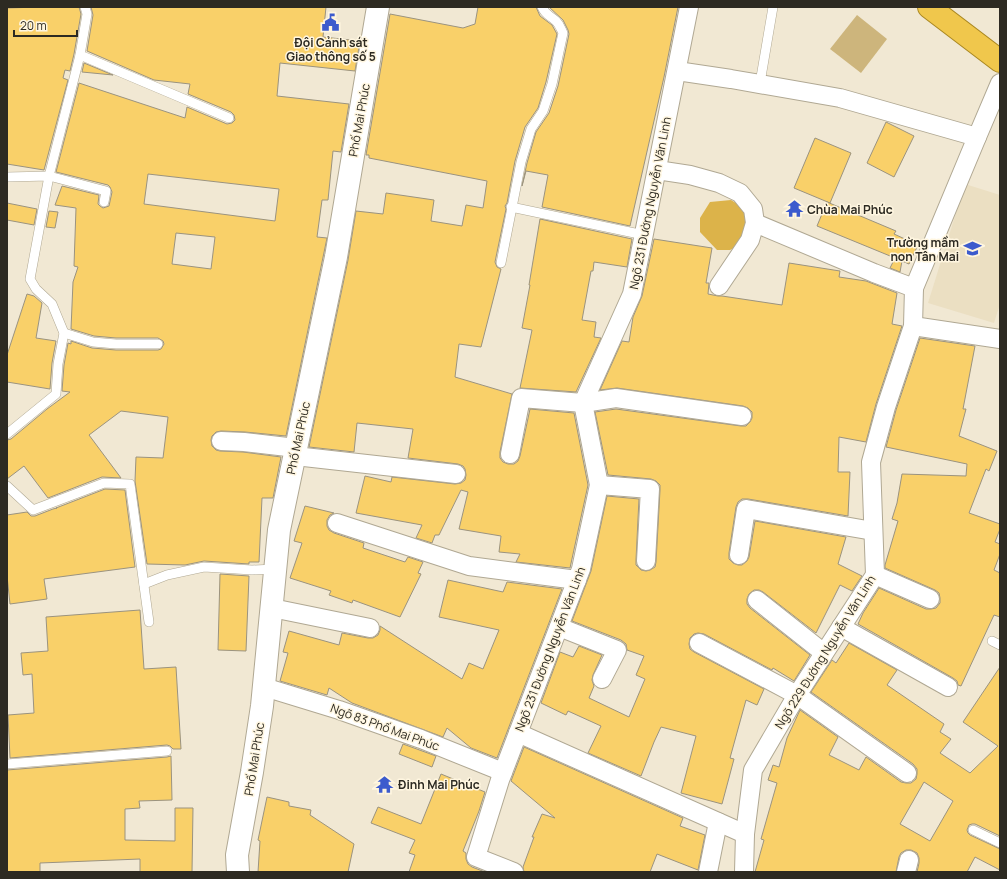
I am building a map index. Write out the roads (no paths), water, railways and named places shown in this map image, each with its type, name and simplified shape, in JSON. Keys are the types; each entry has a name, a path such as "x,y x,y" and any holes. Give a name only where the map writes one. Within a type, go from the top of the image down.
{"highway":[{"path":"929,7 1000,61"}],"street":[{"name":"Phố Mai Phúc","path":"238,872 237,855 252,772 264,687 279,530 336,257 378,7"},
{"name":"Ngõ 231 Đường Nguyễn Văn Linh","path":"514,872 476,857 502,776 581,569 599,485 583,403 632,294 689,7"},
{"path":"677,71 760,83 840,98 977,137"},
{"path":"755,223 874,273 914,288 1000,83"},
{"path":"657,170 690,175 719,182 740,193 752,209 755,223 750,240 719,286"},
{"name":"Ngõ 229 Đường Nguyễn Văn Linh","path":"744,872 746,834 753,770 798,695 874,575 871,462 886,407 913,326 914,288"},
{"path":"913,326 1000,339"},
{"path":"510,454 521,398 583,403 616,398 742,416"},
{"path":"221,441 244,442 296,452 456,474"},
{"path":"599,485 650,489 646,561"},
{"path":"739,555 746,510 873,531"},
{"path":"337,523 469,566 577,580"},
{"path":"874,575 930,600"},
{"path":"757,600 824,654"},
{"path":"272,608 370,628"},
{"path":"559,627 617,650 602,679"},
{"path":"841,627 948,687"},
{"path":"699,643 798,695 907,773"},
{"name":"Ngõ 83 Phố Mai Phúc","path":"264,687 339,710 422,739 502,776"},
{"path":"518,733 746,834"},
{"path":"708,872 718,822"}],"lane":[{"path":"7,434 56,394 58,364 64,333 52,304 36,289 30,278 49,176 80,55 87,14 85,7"},
{"path":"501,263 520,162 530,129 543,111 552,84 563,34 556,21 547,15 542,7"},
{"path":"760,83 773,7"},
{"path":"80,55 229,118"},
{"path":"7,177 49,176 106,191 104,202"},
{"path":"511,207 644,235"},
{"path":"64,333 93,342 116,344 158,344"},
{"path":"7,486 33,510 104,483 130,484 149,622"},
{"path":"144,584 167,575 204,567 252,570 276,569"},
{"path":"7,764 166,751"},
{"path":"973,830 1000,843"}],"place":[{"name":"Đội Cảnh sát Giao thông số 5","path":"331,23"},
{"name":"Chùa Mai Phúc","path":"794,209"},
{"name":"Trường mầm non Tân Mai","path":"972,249"},
{"name":"Đinh Mai Phúc","path":"385,784"}]}
